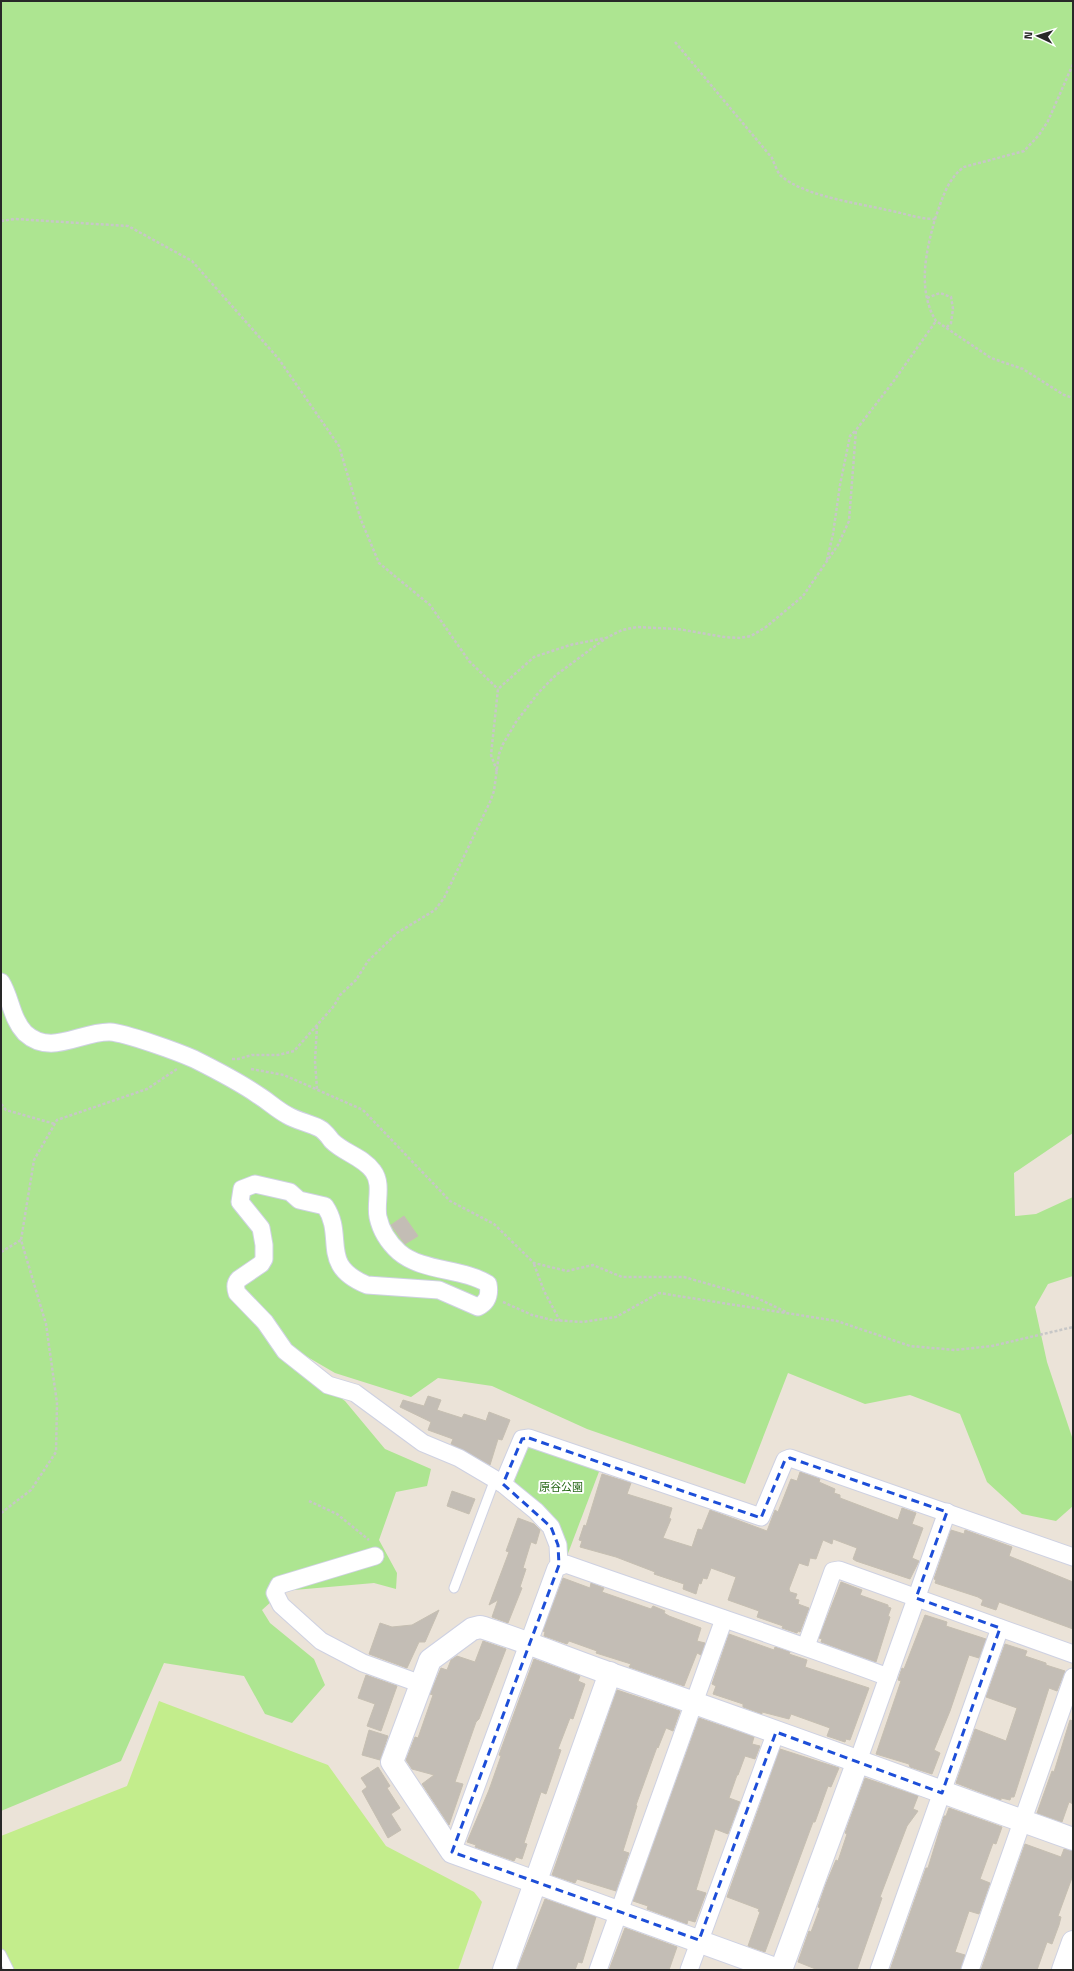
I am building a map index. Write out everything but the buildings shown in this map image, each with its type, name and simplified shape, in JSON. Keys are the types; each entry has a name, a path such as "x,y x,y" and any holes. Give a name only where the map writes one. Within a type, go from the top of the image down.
{"street":[{"path":"1,982 17,1022 33,1039 49,1044 70,1041 85,1035 111,1032 171,1050 192,1059 258,1095 289,1116 324,1130 333,1141 373,1171 378,1184 378,1216 390,1244 401,1254 412,1260 480,1280 488,1284 488,1296 483,1305 478,1307 439,1290 367,1285 356,1281 341,1267 336,1257 332,1220 326,1206 299,1200 290,1192 255,1184 242,1188 240,1202 261,1228 264,1245 264,1259 261,1264 236,1282 237,1293 265,1322 285,1351 328,1385 355,1393 423,1443 459,1458 499,1482 536,1511 551,1527 558,1545 559,1565 556,1568 528,1642 452,1852"},
{"path":"499,1482 522,1439 529,1438 757,1517 761,1517 786,1460 790,1458 1073,1557"},
{"path":"947,1512 858,1762 780,1970 452,1852 392,1762 430,1660 472,1629 480,1627 528,1642 610,1673 695,1702 776,1732 858,1762 942,1793 1073,1839"},
{"path":"375,1556 279,1585 275,1593 281,1605 321,1641 362,1663 421,1684"},
{"path":"559,1565 566,1564 806,1646 888,1677"},
{"path":"806,1646 833,1571 839,1570 1073,1654"},
{"path":"598,1970 724,1619"},
{"path":"879,1970 1000,1628"},
{"path":"504,1970 534,1881 610,1673"},
{"path":"970,1970 1073,1677"},
{"path":"689,1970 776,1732"},
{"path":"1063,1970 1073,1942"}],"lane":[{"path":"454,1588 499,1482"},
{"path":"2,1957 9,1970"}],"path":[{"path":"675,42 772,158 780,174 802,188 829,197 906,214 919,219 935,219"},
{"path":"1073,64 1048,121 1039,135 1024,151 964,167 957,172 948,184 935,219 926,253 927,298 931,313 936,321 991,358 1023,369 1064,395 1073,398"},
{"path":"1,220 15,219 128,226 192,261 278,358 339,446 361,520 379,563 430,605 469,661 498,689"},
{"path":"927,298 940,293 951,297 953,309 951,322 946,328"},
{"path":"827,562 850,436 893,382 936,321"},
{"path":"228,1058 238,1059 252,1055 278,1055 294,1051 334,1006 340,995 356,980 368,961 397,933 435,910 444,898 490,802 494,791 503,744 516,722 539,692 556,675 606,638 622,630 637,627 678,629 724,637 740,638 752,636 766,627 803,596 838,546 849,521 856,430"},
{"path":"497,771 491,754 498,689 534,657 570,645 606,638"},
{"path":"317,1026 315,1061 317,1090"},
{"path":"1,1513 31,1490 56,1452 57,1403 46,1324 21,1240 34,1160 57,1120 147,1089 192,1059"},
{"path":"248,1069 284,1075 362,1110 450,1201 494,1224 534,1263 544,1291 560,1321"},
{"path":"1,1104 6,1110 55,1124"},
{"path":"1,1252 21,1240"},
{"path":"534,1263 567,1271 594,1265 622,1277 684,1277 757,1298 786,1312"},
{"path":"488,1296 532,1315 560,1321 583,1322 616,1317 659,1293 837,1321 910,1346 956,1350 992,1346 1073,1326"},
{"path":"309,1501 337,1514 358,1530 376,1546 375,1556"}],"highlighted area":[{"path":"529,1438 761,1518 785,1460 790,1458 947,1512 916,1598 1000,1628 942,1793 776,1732 699,1940 452,1852 559,1565 558,1545 551,1527 503,1484 522,1439"}],"green space":[{"path":"1,1 1073,1 1073,1133 1014,1173 1015,1216 1036,1214 1073,1197 1073,1276 1048,1284 1035,1307 1047,1362 1073,1440 1073,1506 1056,1521 1022,1514 987,1482 960,1414 910,1395 865,1404 788,1373 745,1484 587,1429 492,1386 438,1378 411,1397 335,1373 287,1345 277,1352 345,1401 385,1449 431,1469 427,1486 396,1492 379,1540 397,1573 396,1589 374,1583 283,1591 262,1610 270,1623 314,1659 325,1685 292,1723 265,1714 244,1676 164,1663 121,1761 1,1811"},
{"name":"原谷公園","path":"531,1446 600,1469 567,1556 515,1488 515,1477 518,1465 527,1449"},
{"path":"159,1701 328,1765 386,1846 474,1892 482,1902 458,1970 1,1970 1,1836 127,1786"}]}
